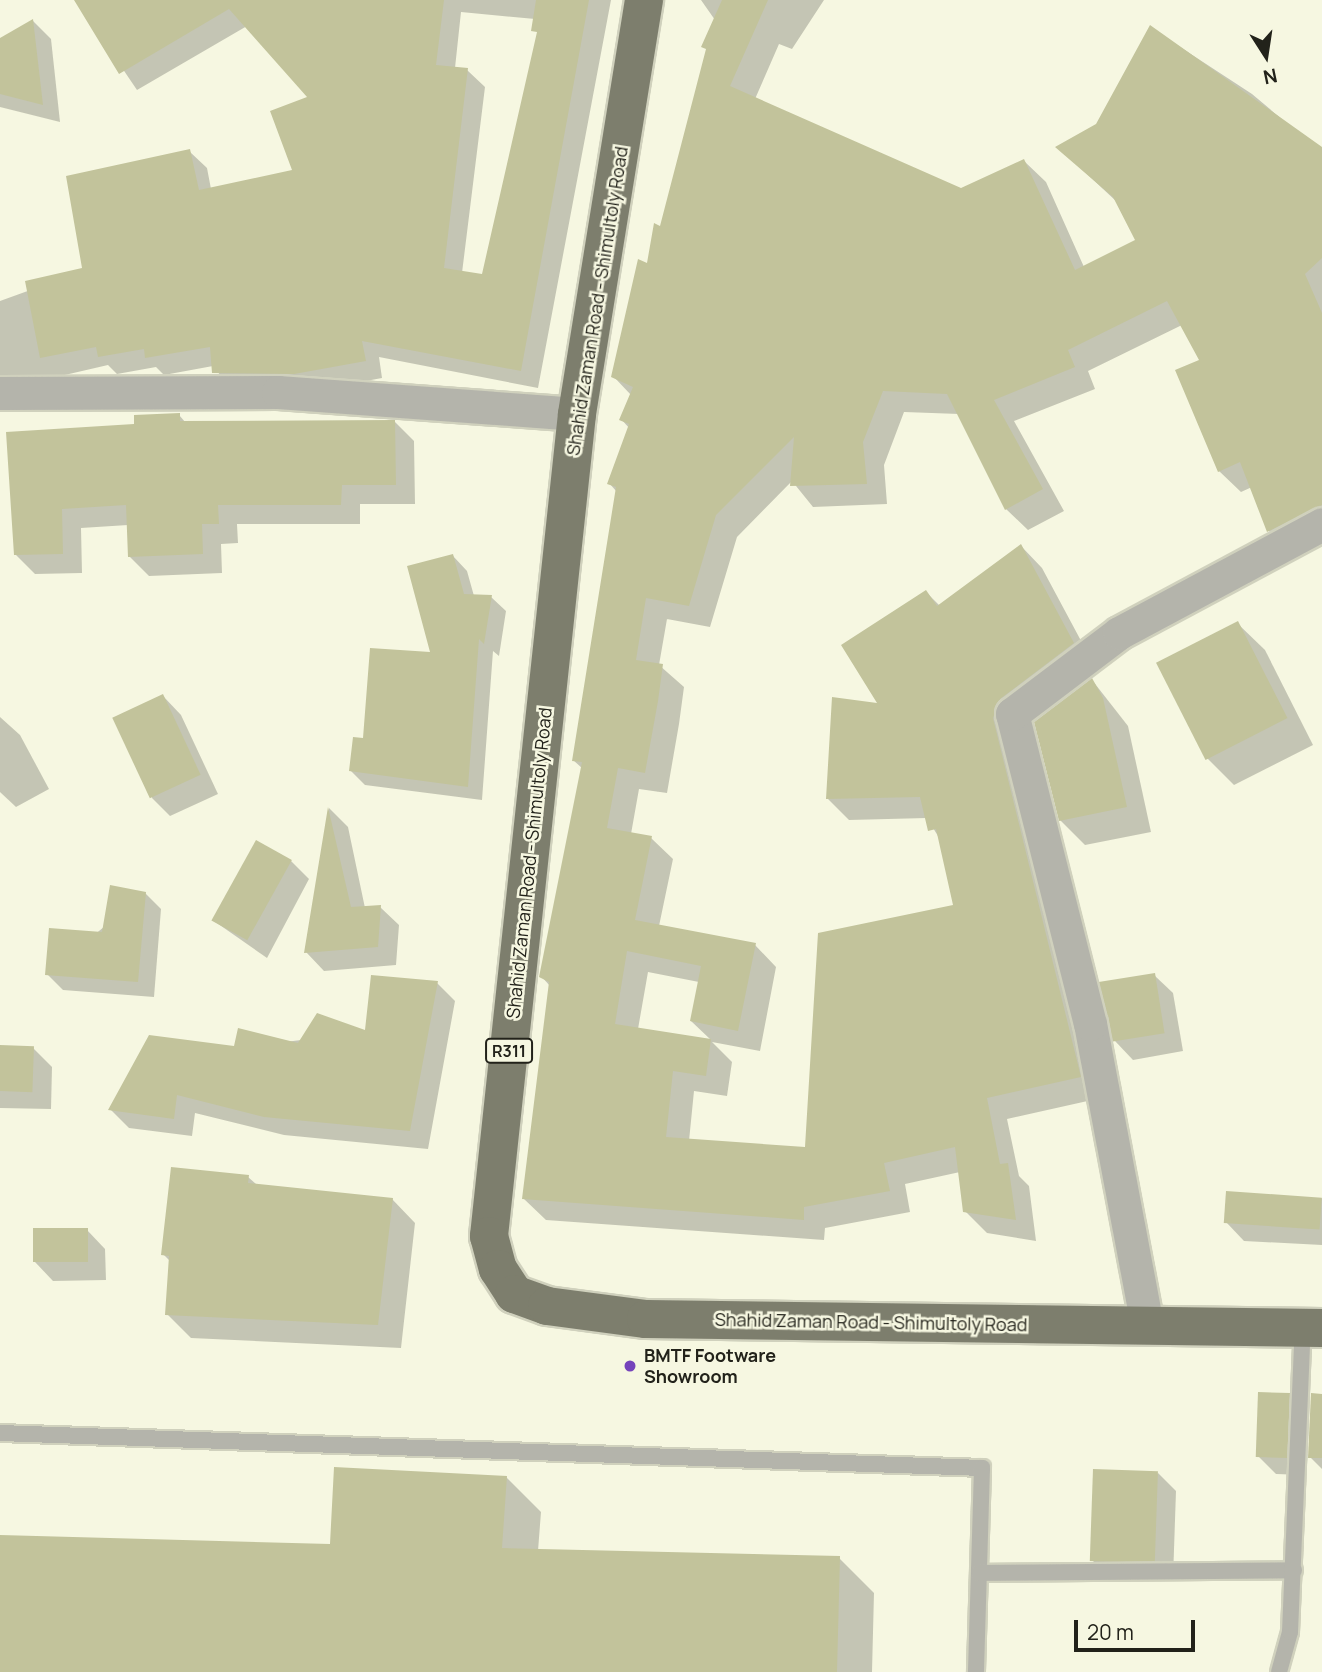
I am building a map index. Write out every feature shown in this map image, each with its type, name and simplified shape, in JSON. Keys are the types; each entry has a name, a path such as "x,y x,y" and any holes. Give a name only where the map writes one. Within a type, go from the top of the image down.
{"main road":[{"name":"Shahid Zaman Road - Shimultoly Road","path":"644,0 577,414 489,1236 498,1269 514,1294 590,1314 1312,1327"}],"street":[{"path":"0,393 278,391 577,414"},
{"path":"1147,1325 1090,1024 1012,714 1119,633 1322,524"}],"lane":[{"path":"1279,1672 1290,1632 1312,1327"},
{"path":"0,1433 982,1468 976,1672"},
{"path":"979,1573 1294,1570"}],"building":[{"path":"74,0 444,0 436,65 468,68 444,268 482,274 537,32 531,31 536,0 589,0 521,371 362,341 366,361 294,374 212,373 210,347 145,358 144,349 98,357 96,347 40,358 25,281 82,268 66,176 190,149 199,190 292,170 270,111 307,97 229,9 119,74"},
{"path":"722,0 768,0 730,86 961,188 1024,159 1075,270 1135,240 1113,197 1055,147 1096,124 1150,25 1322,147 1322,258 1305,274 1322,313 1322,505 1267,532 1240,462 1218,472 1175,370 1199,360 1167,301 1068,350 1075,367 994,400 1043,489 1005,510 947,394 883,391 863,442 867,484 790,486 794,437 716,515 689,606 646,598 636,660 663,664 658,701 645,773 618,768 607,828 652,836 635,920 756,943 738,1031 690,1021 701,966 627,951 615,1024 711,1039 706,1076 673,1071 666,1137 805,1147 818,933 953,905 936,829 928,831 920,797 826,799 832,697 877,703 841,645 926,590 937,606 1021,544 1074,643 1000,699 993,718 1081,1077 987,1098 1000,1164 1008,1163 1016,1220 963,1212 955,1147 884,1163 890,1191 804,1207 804,1220 522,1199 549,982 539,977 582,762 572,761 616,487 607,484 629,424 619,420 633,387 611,377 638,259 647,263 654,223 660,226 706,49 701,47"},
{"path":"33,19 43,105 0,94 0,38"},
{"path":"180,413 180,421 395,420 396,485 342,485 341,505 218,505 219,524 202,524 203,554 128,557 126,505 62,509 63,554 14,555 6,432 134,424 134,415"},
{"path":"453,554 464,594 492,595 484,644 479,639 468,787 349,771 353,737 363,738 370,648 430,652 407,566"},
{"path":"1238,621 1287,718 1206,760 1156,663"},
{"path":"1092,678 1103,698 1127,807 1059,821 1034,722"},
{"path":"163,694 201,775 150,798 112,718"},
{"path":"328,807 351,907 381,905 378,947 304,953"},
{"path":"256,840 292,860 247,940 211,920"},
{"path":"110,885 146,892 138,982 45,975 49,928 102,932"},
{"path":"1155,973 1165,1033 1108,1042 1099,982"},
{"path":"371,975 438,981 410,1131 264,1117 177,1095 174,1119 108,1110 149,1035 234,1046 238,1028 298,1043 317,1013 365,1030"},
{"path":"0,1045 34,1046 32,1092 0,1091"},
{"path":"171,1167 249,1175 248,1183 393,1198 378,1325 165,1315 169,1256 161,1255"},
{"path":"1226,1191 1322,1198 1320,1230 1224,1223"},
{"path":"33,1228 88,1228 88,1262 33,1262"},
{"path":"1258,1392 1290,1393 1288,1458 1256,1457"},
{"path":"1311,1393 1322,1394 1322,1458 1308,1458"},
{"path":"334,1467 507,1476 502,1548 840,1556 837,1672 0,1672 0,1535 330,1544"},
{"path":"1093,1469 1158,1471 1155,1563 1090,1561"}],"place":[{"name":"BMTF Footware Showroom","path":"630,1366"}]}
